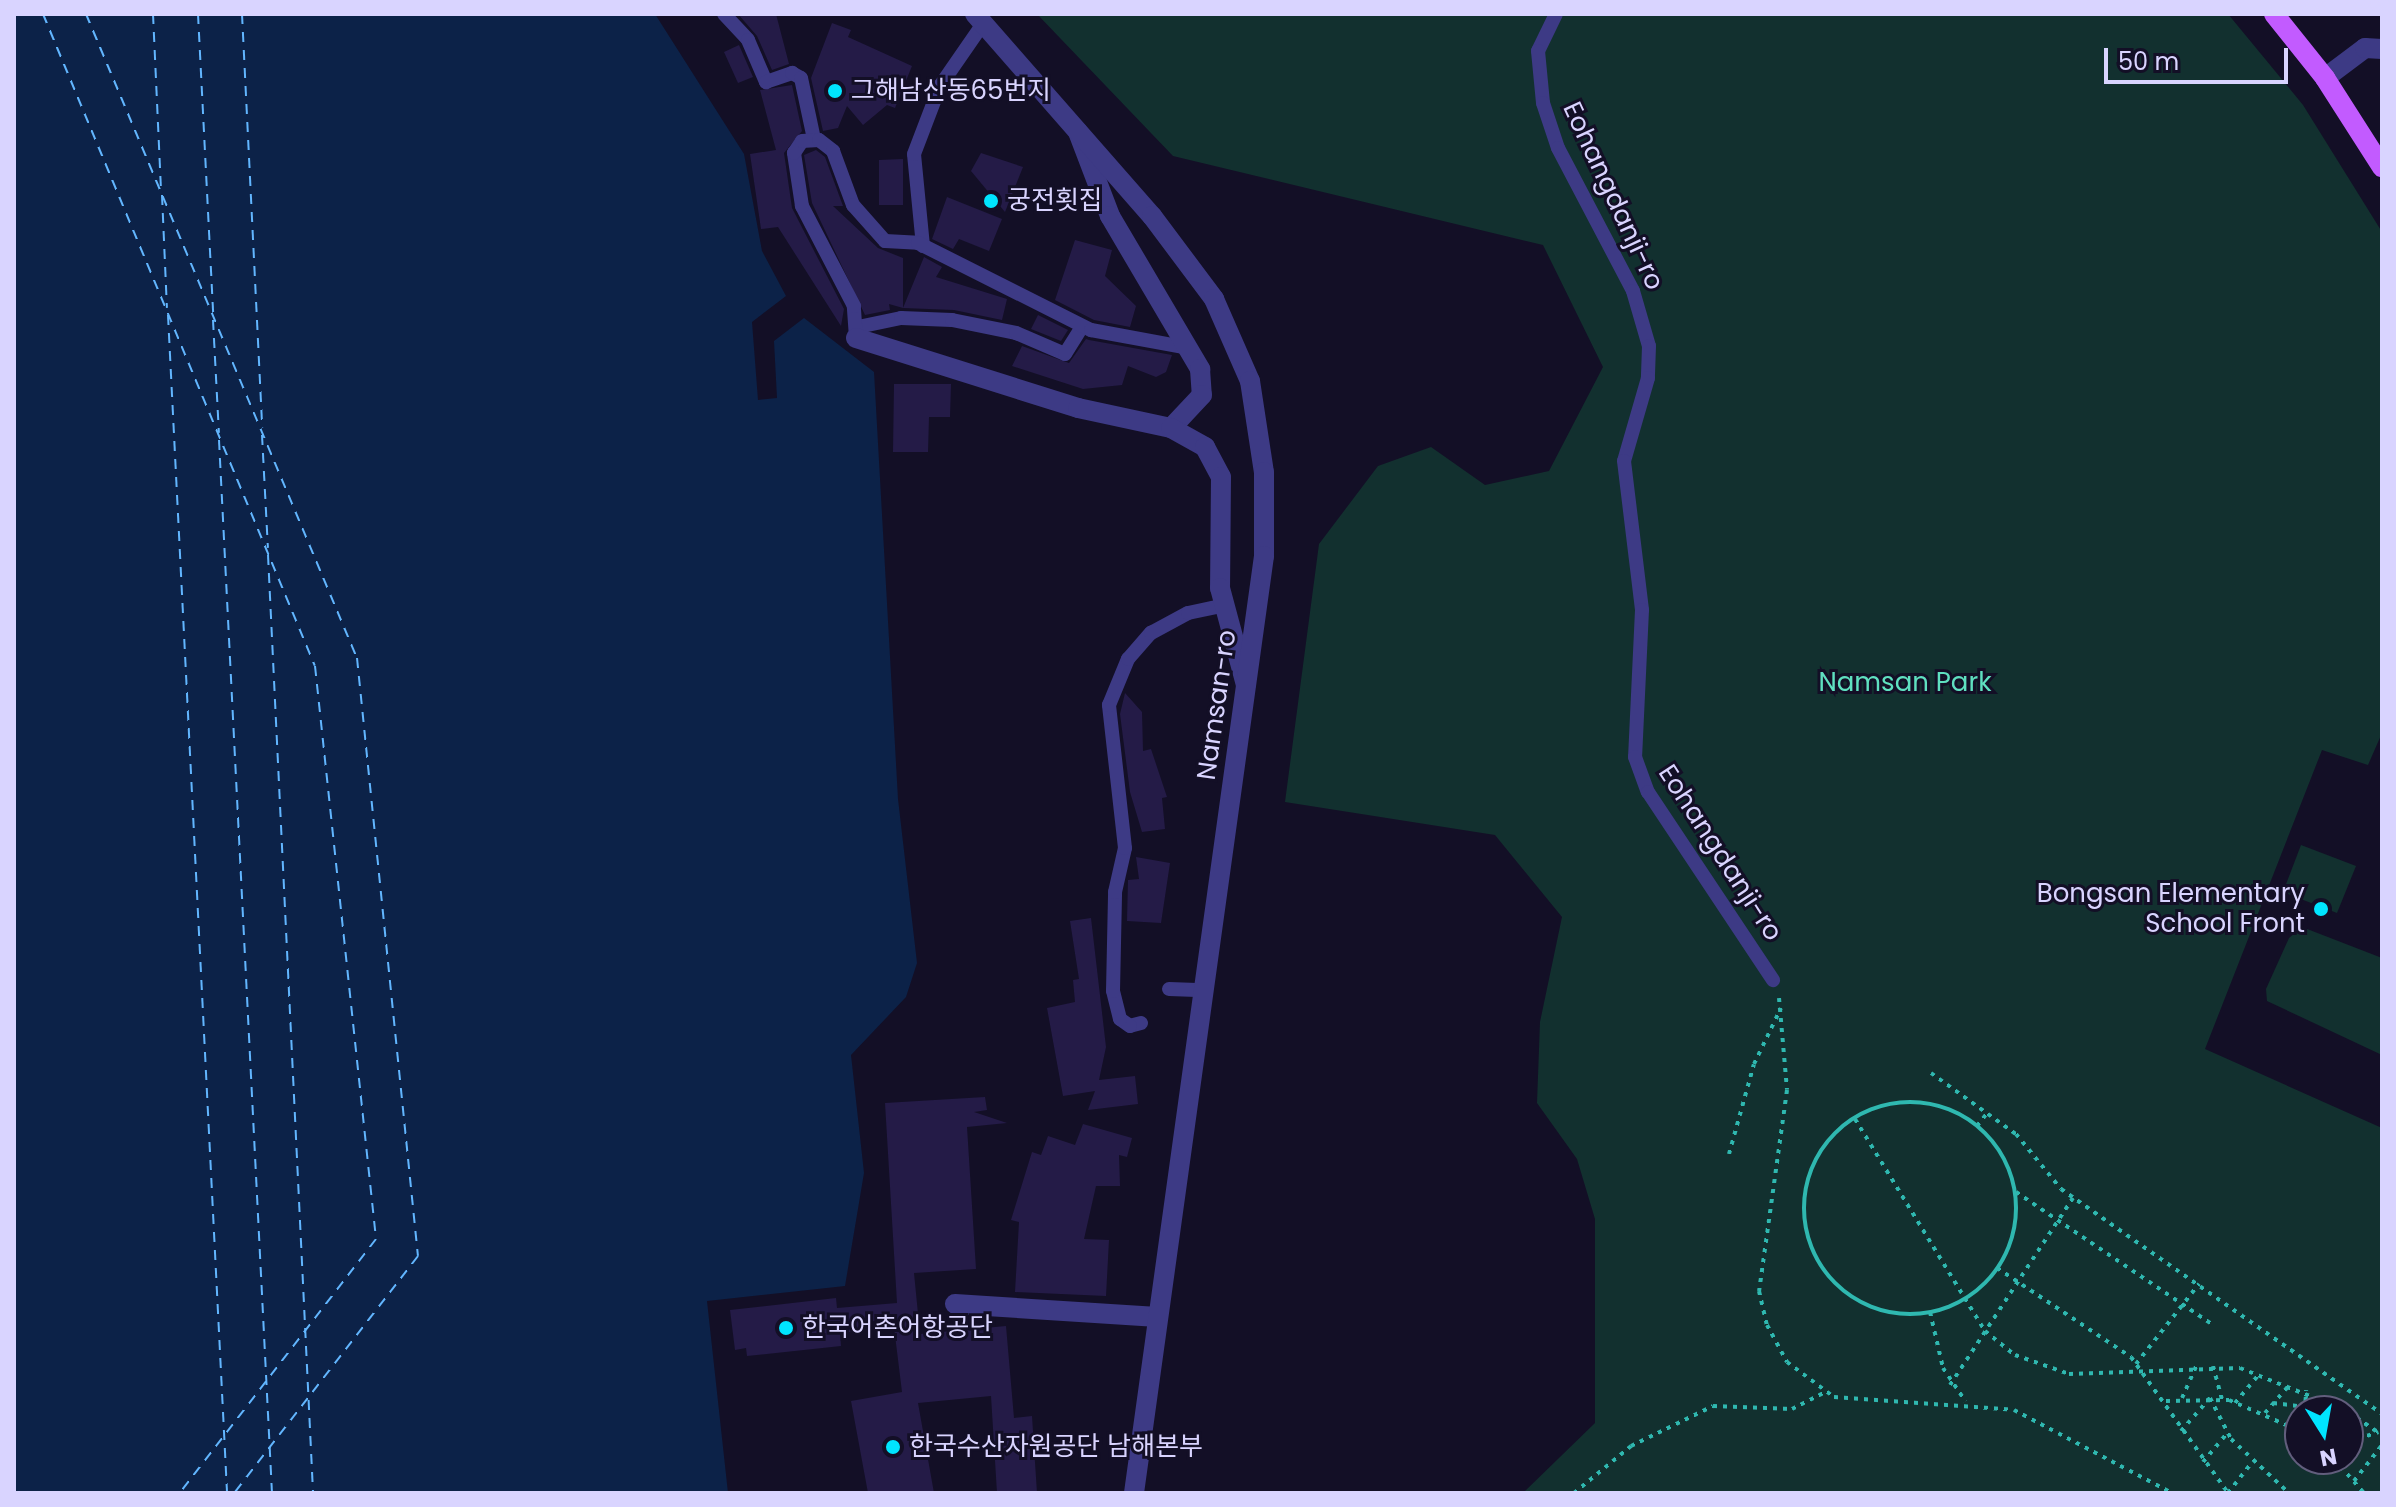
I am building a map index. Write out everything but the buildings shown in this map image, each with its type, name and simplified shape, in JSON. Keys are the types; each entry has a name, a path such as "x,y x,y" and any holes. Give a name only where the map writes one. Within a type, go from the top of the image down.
{"main road":[{"path":"2274,14 2325,78 2382,167"}],"street":[{"name":"Namsan-ro","path":"979,19 1078,130 1201,279 1250,381 1266,514 1246,685 1134,1493"},
{"path":"2325,78 2365,48 2382,49"},
{"path":"1078,130 1110,216 1200,369 1202,395 1171,428"},
{"path":"857,333 1078,408 1171,428 1205,447 1220,469 1219,577 1246,685"},
{"path":"955,1304 1158,1317"}],"lane":[{"path":"724,14 748,40 766,82 792,73 801,78 814,139 833,151 853,205 872,230 891,242 923,246 1082,327 1189,348"},
{"name":"Eohangdanji-ro","path":"1556,14 1538,51 1543,103 1558,148 1633,291 1649,346 1648,378 1624,461 1642,610 1635,757 1648,792 1773,980"},
{"path":"923,246 914,154 940,86 979,19"},
{"path":"814,139 795,148 802,206 857,333 901,318 952,320 1016,333 1065,354 1082,327"},
{"path":"1141,1023 1124,1023 1113,998 1115,892 1125,848 1109,705 1128,659 1151,633 1188,613 1225,605"},
{"path":"1169,989 1204,990"}],"path":[{"path":"1773,980 1782,1006 1787,1090 1759,1291 1767,1325 1787,1362 1826,1392 1850,1400 1967,1402 2003,1407 2056,1428 2172,1493"},
{"path":"1729,1154 1754,1064 1782,1006"},
{"path":"1931,1073 2027,1144 2073,1198 2382,1414"},
{"path":"1909,1102 1941,1106 1977,1126 2009,1167 2014,1190 2015,1229 1997,1268 1965,1298 1930,1312 1895,1313 1861,1303 1833,1282 1813,1253 1804,1219 1806,1184 1820,1151 1855,1119 1909,1102"},
{"path":"1977,1126 1987,1113"},
{"path":"1855,1119 1985,1331 2015,1355 2058,1372 2213,1366 2260,1373 2316,1395"},
{"path":"2014,1190 2213,1325"},
{"path":"1950,1385 2073,1198"},
{"path":"1997,1268 2136,1364 2166,1401 2181,1431 2228,1493 2252,1462"},
{"path":"2136,1364 2199,1284"},
{"path":"1930,1312 1950,1385 1967,1402"},
{"path":"2182,1398 2197,1365"},
{"path":"2213,1366 2222,1400"},
{"path":"2235,1403 2260,1373"},
{"path":"2265,1413 2290,1384"},
{"path":"2306,1390 2306,1395"},
{"path":"1574,1493 1631,1446 1713,1406 1792,1409 1826,1392"},
{"path":"2166,1401 2182,1398 2222,1400 2265,1413 2284,1423"},
{"path":"2181,1431 2210,1398"},
{"path":"2210,1398 2227,1433 2252,1462 2289,1493"},
{"path":"2273,1403 2284,1405"},
{"path":"2203,1463 2227,1433"},
{"path":"2354,1481 2382,1445"},
{"path":"2349,1475 2364,1493"}],"green space":[{"name":"Namsan Park","path":"1037,14 2228,14 2303,105 2382,232 2382,733 2368,765 2322,750 2205,1049 2382,1128 2382,1493 1523,1493 1595,1423 1595,1219 1577,1159 1537,1103 1540,1022 1562,917 1495,835 1285,802 1319,544 1378,466 1431,447 1485,485 1549,471 1603,367 1543,245 1173,156"},
{"path":"2301,845 2356,866 2337,913 2283,892"},
{"path":"2302,927 2382,958 2382,1055 2267,1001 2266,989 2289,938"}],"water":[{"path":"14,14 655,14 744,154 762,251 786,296 752,322 758,400 777,398 774,341 804,318 874,372 898,799 917,963 906,997 851,1055 864,1173 845,1286 707,1301 728,1493 14,1493"}],"ferry route":[{"path":"43,14 315,666 376,1239 180,1493"},
{"path":"86,14 357,658 418,1256 234,1493"},
{"path":"153,14 161,189"},
{"path":"198,14 213,313"},
{"path":"242,14 262,428"},
{"path":"162,195 167,308"},
{"path":"168,315 227,1493"},
{"path":"213,320 219,433"},
{"path":"262,435 268,548"},
{"path":"219,440 272,1493"},
{"path":"268,555 313,1493"}],"place":[{"name":"그해남산동65번지","path":"835,91"},
{"name":"궁전횟집","path":"991,201"},
{"name":"Bongsan Elementary School Front","path":"2321,909"},
{"name":"한국어촌어항공단","path":"786,1328"},
{"name":"한국수산자원공단 남해본부","path":"893,1447"}]}
